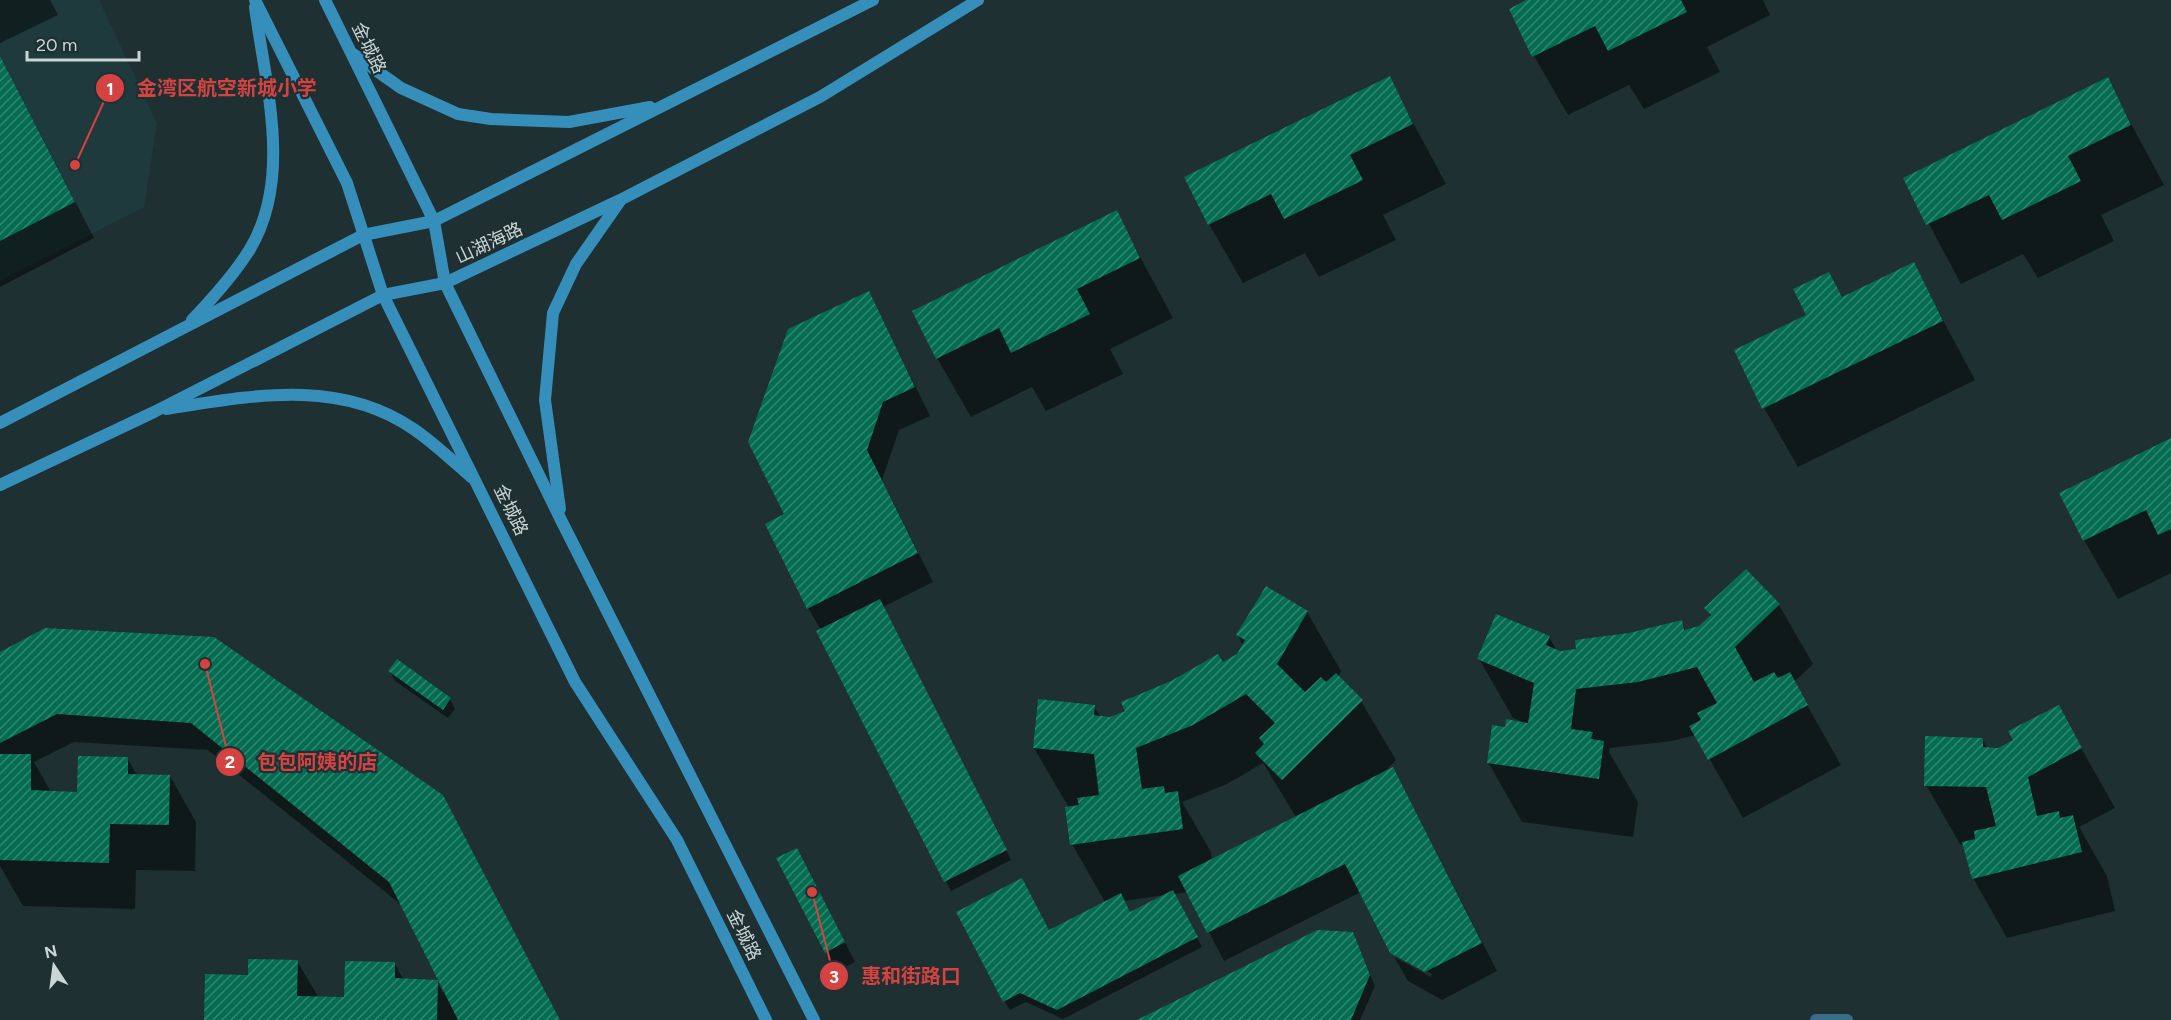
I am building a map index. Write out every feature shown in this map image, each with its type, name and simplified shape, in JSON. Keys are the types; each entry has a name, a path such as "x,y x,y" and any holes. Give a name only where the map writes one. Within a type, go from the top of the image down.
{"street":[{"name":"金城路","path":"255,0 346,183 383,295 575,682 677,840 766,1020"},
{"path":"185,328 223,287 237,268 250,248 266,213 273,174 272,129 255,0"},
{"name":"金城路","path":"325,0 434,221 445,283 561,520 814,1020"},
{"path":"0,423 363,235 434,221 873,0"},
{"name":"山湖海路","path":"0,485 154,412 383,295 445,283 620,200 820,97 978,0"},
{"path":"352,53 401,88 458,114 491,119 569,122 666,104"},
{"path":"561,520 545,400 553,313 576,264 620,200"},
{"path":"154,412 251,395 310,393 363,404 414,429 477,482"},
{"path":"1816,1020 1847,1020"}],"shaded area":[{"path":"0,0 99,0 157,123 144,207 0,281"}],"building":[{"path":"1526,0 1681,0 1687,12 1608,51 1595,26 1532,57 1509,9"},
{"path":"0,56 75,202 0,241"},
{"path":"1390,76 1413,124 1350,155 1363,180 1284,219 1271,194 1208,225 1184,177"},
{"path":"2108,77 2131,125 2068,156 2081,181 2002,220 1989,195 1926,225 1903,178"},
{"path":"1117,210 1140,258 1077,289 1090,314 1011,353 999,328 936,359 912,311"},
{"path":"1914,262 1943,321 1762,409 1734,350 1806,315 1793,289 1829,272 1842,297"},
{"path":"869,291 915,387 883,402 867,450 918,553 807,609 765,524 784,514 748,442 788,329"},
{"path":"2171,438 2171,529 2158,535 2146,510 2083,541 2059,493"},
{"path":"1746,569 1780,604 1735,647 1754,682 1774,672 1778,678 1790,672 1808,705 1708,760 1689,726 1701,720 1697,713 1717,703 1697,667 1638,682 1576,689 1571,729 1593,732 1591,739 1604,741 1599,779 1487,763 1492,725 1505,727 1506,719 1528,723 1534,683 1477,659 1496,614 1550,636 1546,645 1560,651 1576,649 1575,640 1629,633 1682,620 1684,630 1699,626 1711,615 1704,608"},
{"path":"1266,586 1308,611 1277,664 1305,692 1321,677 1326,682 1336,673 1363,700 1282,780 1255,753 1264,744 1259,738 1275,723 1246,694 1193,725 1136,748 1142,789 1164,786 1165,793 1178,791 1183,829 1070,845 1065,807 1079,805 1077,798 1099,795 1094,754 1033,748 1038,699 1095,705 1094,715 1110,717 1125,711 1121,702 1171,681 1218,654 1223,662 1237,654 1245,640 1236,635"},
{"path":"880,599 1007,850 944,882 816,631"},
{"path":"45,628 214,637 443,795 560,1020 458,1020 389,882 191,723 57,714 0,743 0,652"},
{"path":"397,659 451,698 443,710 388,671"},
{"path":"2059,705 2082,748 2028,777 2037,816 2059,811 2060,818 2073,815 2082,852 1972,879 1962,842 1975,839 1974,831 1996,826 1986,787 1924,786 1925,736 1983,738 1983,747 1998,748 2013,740 2008,731"},
{"path":"0,754 31,754 31,790 77,792 78,756 128,757 128,774 170,775 169,825 110,824 109,863 0,860"},
{"path":"1393,767 1482,943 1425,972 1390,953 1345,864 1207,933 1178,876"},
{"path":"797,848 845,942 825,953 776,858"},
{"path":"1022,878 1049,930 1121,893 1130,912 1173,890 1198,937 1057,1010 1020,993 1003,1002 956,912"},
{"path":"1317,930 1353,932 1370,975 1351,1020 1137,1020"},
{"path":"248,959 298,960 297,996 344,997 345,961 395,962 395,978 438,980 437,1020 204,1020 205,974 248,975"}],"place":[{"name":"金湾区航空新城小学","path":"75,165"},
{"name":"包包阿姨的店","path":"205,664"},
{"name":"惠和街路口","path":"812,892"}]}
